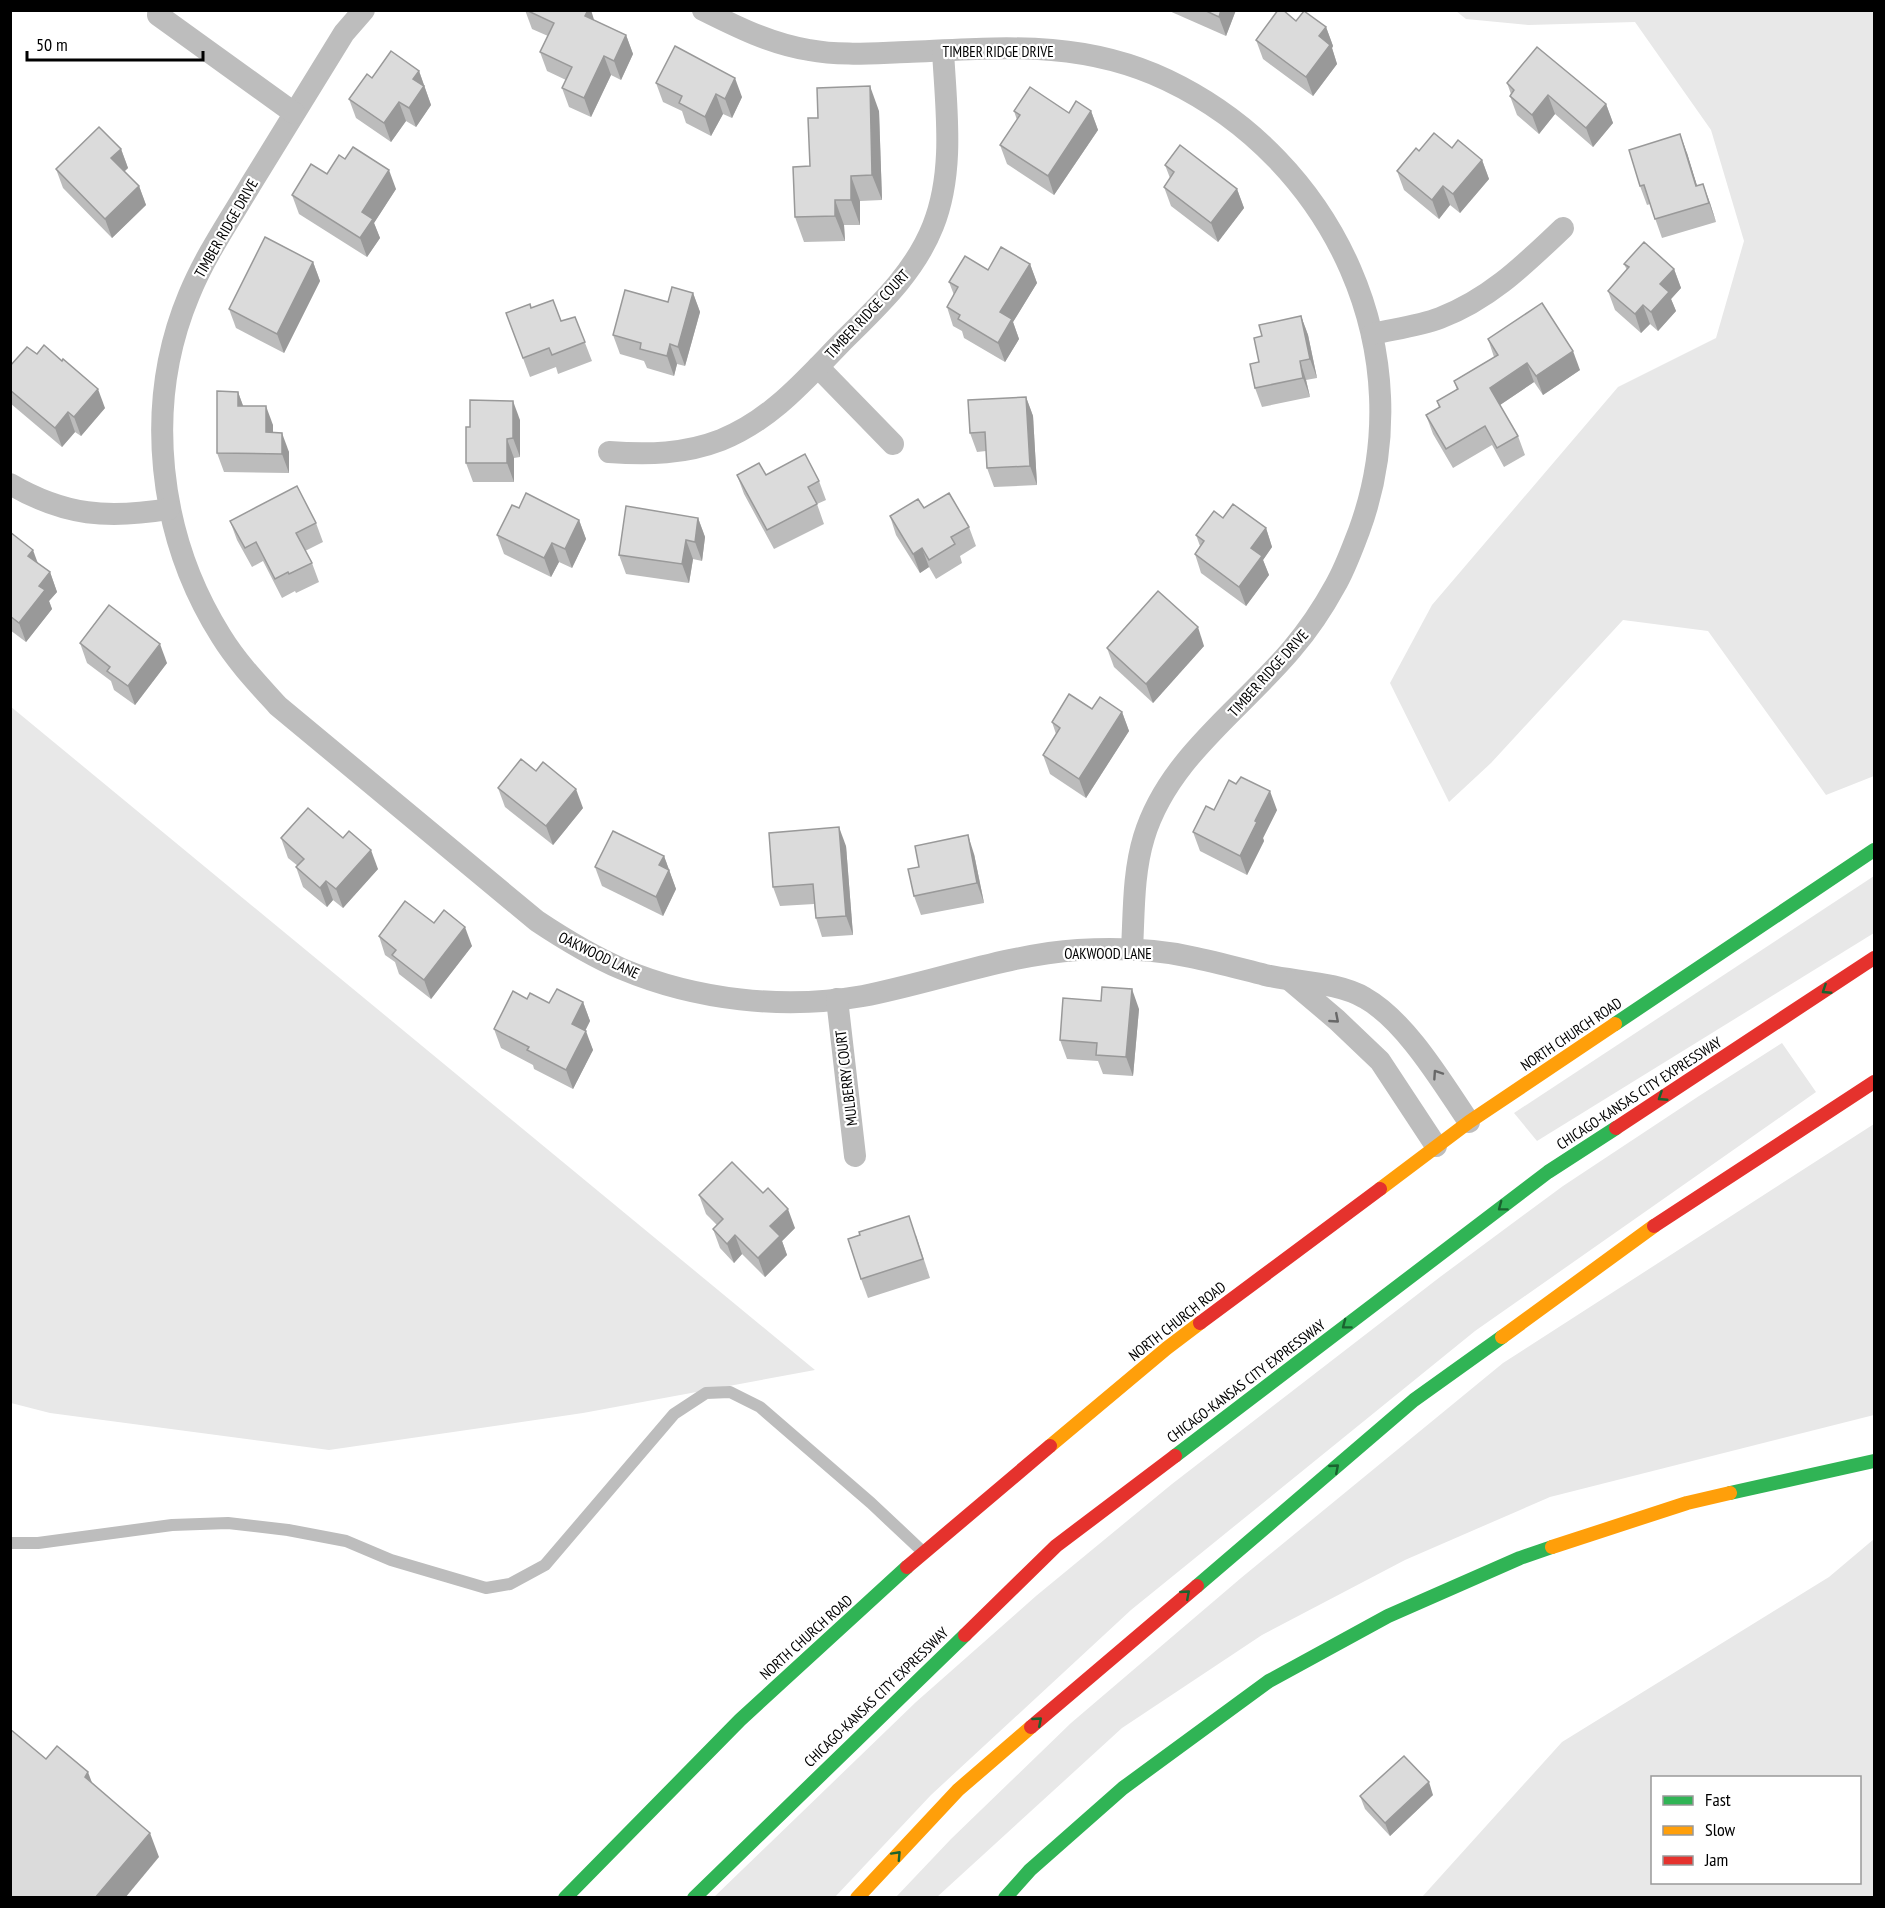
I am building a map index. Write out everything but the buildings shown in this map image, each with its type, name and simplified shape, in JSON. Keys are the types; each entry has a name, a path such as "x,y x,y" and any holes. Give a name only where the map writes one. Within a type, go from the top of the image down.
{"main road":[{"name":"NORTH CHURCH ROAD","path":"565,1898 740,1720 923,1552 1167,1348 1469,1122 1875,850"},
{"name":"CHICAGO-KANSAS CITY EXPRESSWAY","path":"693,1898 1056,1546 1548,1172 1875,958"},
{"path":"857,1898 958,1790 1414,1400 1673,1213 1875,1082"},
{"path":"1005,1898 1030,1870 1123,1788 1269,1681 1388,1616 1520,1558 1608,1528 1688,1503 1875,1461"}],"street":[{"name":"TIMBER RIDGE DRIVE","path":"169,509 164,477 162,431 165,392 172,346 188,297 208,255 294,113 344,33 364,10"},
{"name":"TIMBER RIDGE DRIVE","path":"703,10 768,39 809,50 851,54 1048,48 1123,63 1204,99 1274,154 1322,214 1344,252 1360,293 1372,334 1378,374 1380,418 1377,463 1368,507 1337,583 1314,621 1291,651 1178,771 1158,802 1144,837 1136,870 1132,950"},
{"path":"158,15 294,113"},
{"name":"TIMBER RIDGE COURT","path":"609,452 648,455 685,450 721,440 754,423 784,401 899,284 918,256 933,226 943,190 947,156 943,51"},
{"path":"1372,334 1437,319 1469,306 1500,286 1563,228"},
{"name":"TIMBER RIDGE COURT","path":"818,367 893,444"},
{"path":"10,484 32,496 65,508 104,515 136,514 169,509"},
{"name":"OAKWOOD LANE","path":"169,509 179,547 198,596 220,636 243,668 278,706 537,921 574,945 621,969 664,984 707,994 752,1001 789,1002 863,996 1026,958 1078,950 1132,950 1189,956 1290,981 1326,984 1364,997 1395,1022 1428,1060 1469,1122"},
{"name":"OAKWOOD LANE","path":"1290,981 1337,1020 1380,1061 1436,1146"},
{"name":"MULBERRY COURT","path":"837,999 855,1156"}],"lane":[{"path":"10,1543 38,1543 172,1526 228,1523 288,1530 346,1541 391,1560 486,1588 510,1584 545,1565 674,1414 706,1394 729,1392 760,1407 871,1503 923,1552"}],"shaded area":[{"path":"1456,11 1874,11 1874,776 1826,795 1708,631 1623,620 1491,763 1449,802 1390,683 1432,605 1618,387 1716,338 1744,241 1711,130 1635,22 1528,25 1466,19"},
{"path":"10,706 815,1370 583,1413 329,1450 50,1413 11,1403"},
{"path":"1874,876 1874,933 1537,1141 1514,1113"},
{"path":"1782,1043 1816,1092 1475,1331 1131,1610 931,1795 835,1897 713,1898 916,1702 1036,1596 1172,1484 1440,1277 1563,1186"},
{"path":"1874,1124 1874,1415 1550,1497 1405,1560 1262,1635 1122,1728 937,1897 896,1897 951,1839 1071,1723 1241,1578 1503,1363"},
{"path":"1874,1539 1874,1897 1422,1897 1562,1742 1829,1577"}],"traffic: fast":[{"path":"1615,1024 1874,850"},
{"path":"1175,1456 1548,1172 1616,1128"},
{"path":"1197,1586 1414,1400 1502,1337"},
{"path":"1730,1493 1874,1461"},
{"path":"1005,1898 1030,1870 1123,1788 1269,1681 1388,1616 1520,1558 1552,1547"},
{"path":"565,1898 740,1720 907,1567"},
{"path":"694,1898 965,1635"}],"traffic: slow":[{"path":"1380,1189 1469,1122 1615,1024"},
{"path":"1502,1337 1654,1226"},
{"path":"1050,1446 1200,1323"},
{"path":"1552,1547 1687,1503 1730,1493"},
{"path":"857,1898 958,1790 1031,1727"}],"traffic: jam":[{"path":"1616,1128 1874,958"},
{"path":"1654,1226 1874,1082"},
{"path":"1200,1323 1380,1189"},
{"path":"907,1567 1050,1446"},
{"path":"965,1635 1056,1546 1175,1456"},
{"path":"1031,1727 1197,1586"}]}
